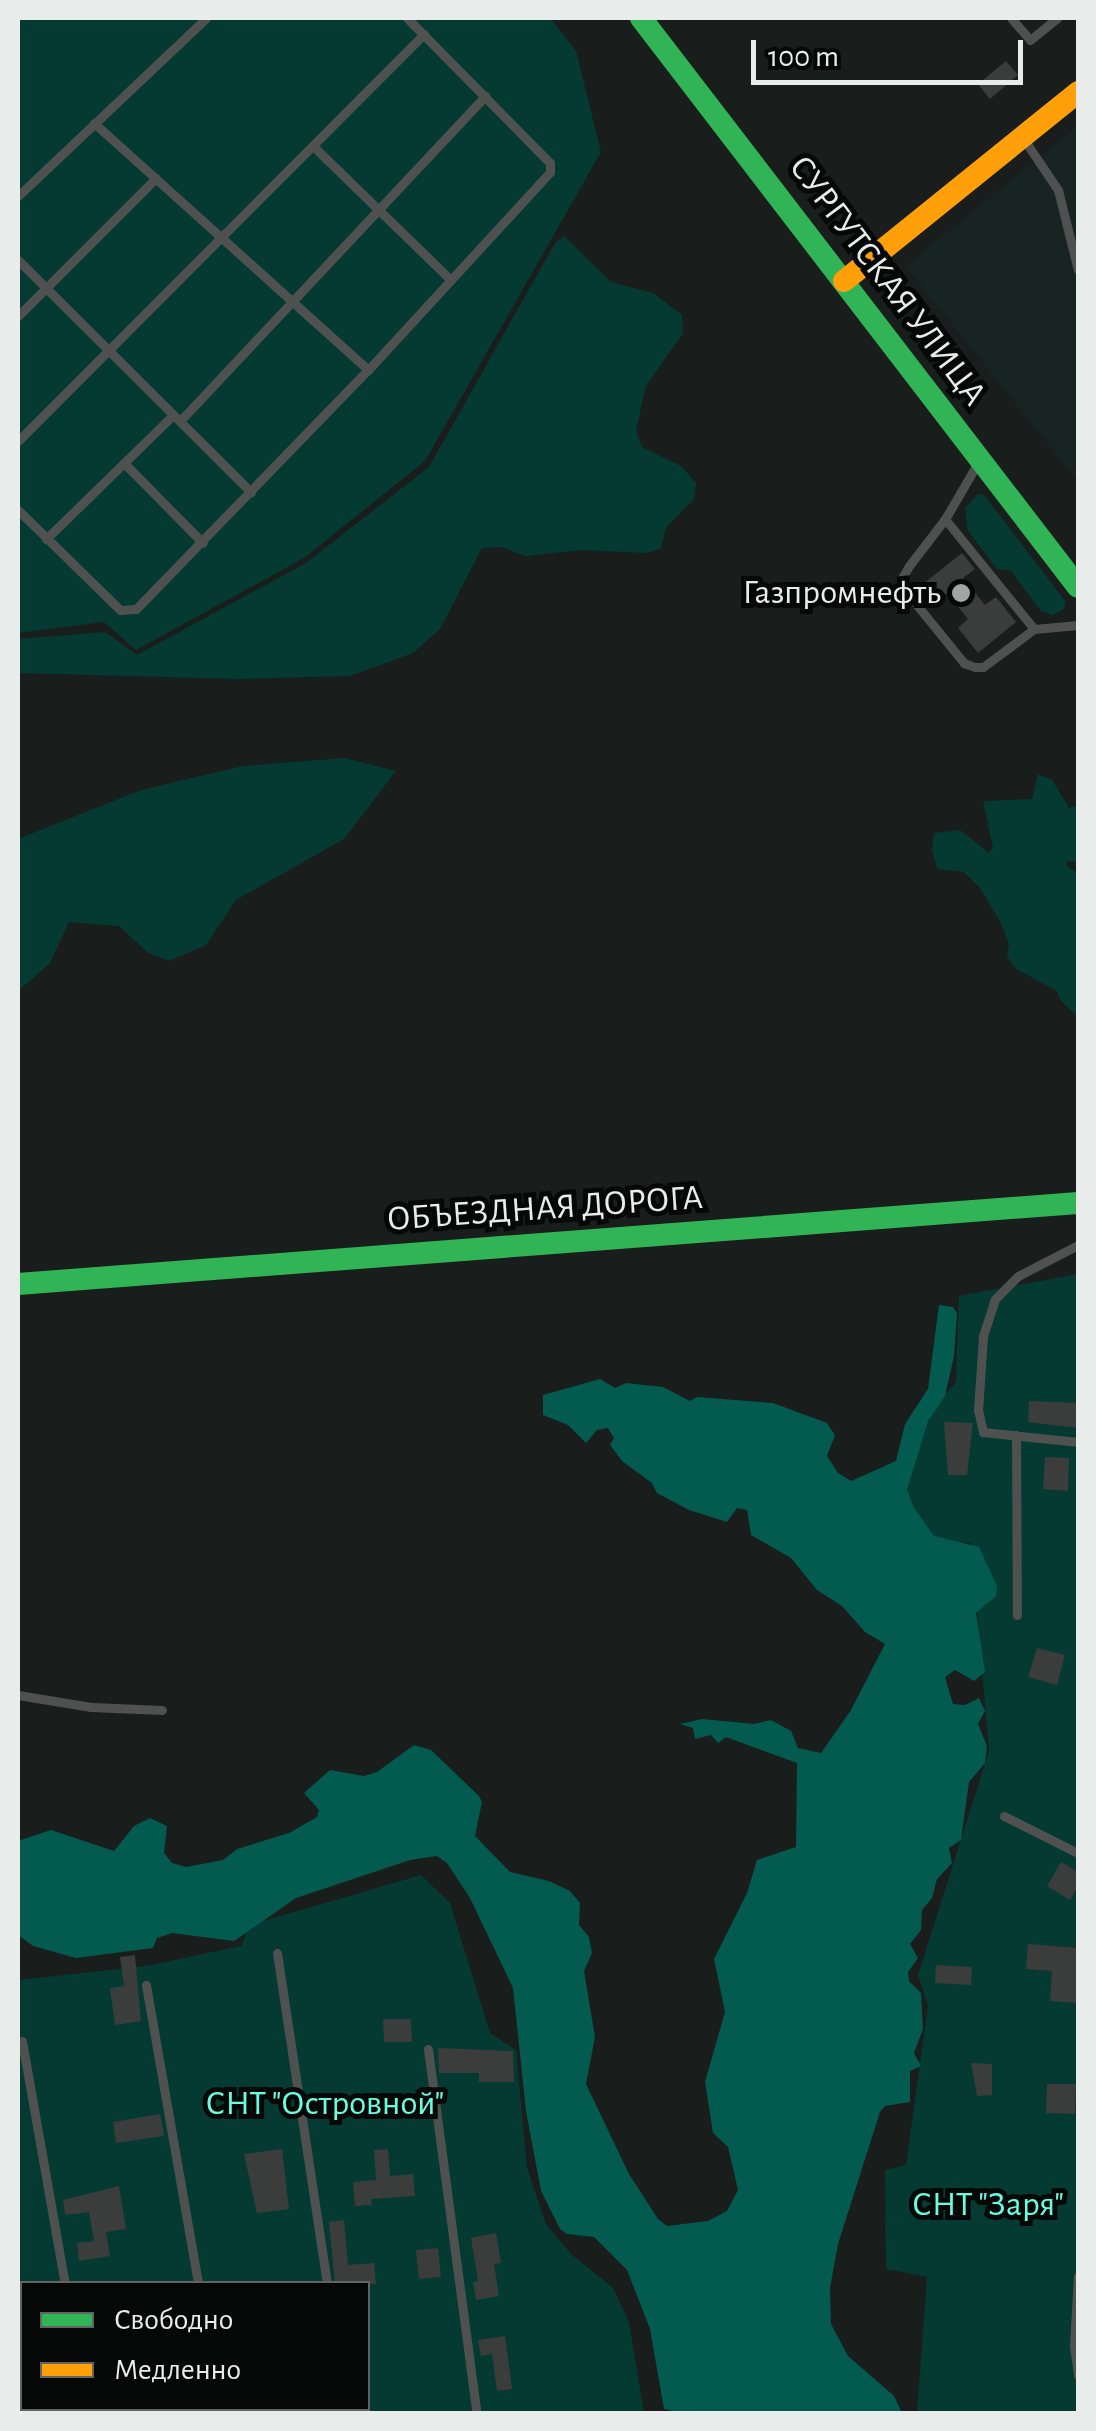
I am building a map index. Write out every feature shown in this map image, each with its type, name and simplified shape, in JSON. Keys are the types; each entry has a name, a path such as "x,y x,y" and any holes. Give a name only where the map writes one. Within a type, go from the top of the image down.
{"main road":[{"name":"СУРГУТСКАЯ УЛИЦА","path":"641,18 1078,587"},
{"path":"844,281 1078,92"},
{"name":"ОБЪЕЗДНАЯ ДОРОГА","path":"18,1284 1078,1202"}],"lane":[{"path":"18,196 206,18"},
{"path":"18,510 120,610 128,612 145,603 550,172 550,163 407,18"},
{"path":"1012,18 1030,40 1057,18"},
{"path":"18,440 424,34"},
{"path":"46,539 176,418 290,304 485,96"},
{"path":"94,123 290,304 368,370"},
{"path":"1022,138 1058,190 1078,270"},
{"path":"313,146 450,280"},
{"path":"18,316 156,178"},
{"path":"18,260 252,492"},
{"path":"980,459 945,519 902,578 904,588 964,664 983,667 1034,628 1078,626"},
{"path":"124,463 203,543"},
{"path":"945,519 1034,628"},
{"path":"1078,1245 1018,1276 995,1298 986,1316 978,1410 983,1432 1078,1442"},
{"path":"1016,1435 1017,1615"},
{"path":"18,1695 91,1707 162,1710"},
{"path":"1004,1816 1078,1854"},
{"path":"277,1953 328,2281"},
{"path":"146,1986 197,2281"},
{"path":"22,2041 64,2281"},
{"path":"428,2049 477,2414"},
{"path":"1078,2276 1074,2346 1078,2376"}],"shaded area":[{"path":"1078,126 1078,481 905,266"},
{"path":"939,1305 953,1307 957,1313 954,1356 945,1396 928,1421 907,1490 914,1508 934,1536 979,1547 997,1586 996,1596 976,1613 985,1672 974,1681 955,1670 945,1677 953,1704 965,1705 979,1698 985,1711 978,1724 987,1746 985,1763 969,1782 961,1840 949,1848 952,1863 937,1879 932,1898 922,1910 921,1930 910,1944 918,1958 908,1972 909,1981 921,1993 923,2029 914,2053 921,2066 910,2071 910,2102 885,2106 880,2112 838,2244 830,2288 831,2324 848,2356 894,2396 902,2413 690,2414 664,2409 650,2329 627,2270 594,2237 567,2234 560,2229 541,2191 526,2111 513,1988 470,1898 447,1863 437,1856 410,1860 296,1898 234,1941 172,1933 157,1938 153,1948 76,1958 33,1946 18,1935 18,1841 51,1830 114,1851 134,1826 150,1818 167,1826 164,1853 172,1863 186,1867 223,1860 237,1849 289,1833 317,1817 319,1810 304,1793 330,1770 364,1776 377,1772 414,1745 431,1750 479,1796 482,1802 475,1836 510,1872 549,1881 570,1891 580,1903 579,1925 589,1937 592,1953 584,1971 595,2037 586,2084 629,2174 658,2219 667,2226 708,2221 727,2211 738,2190 728,2147 713,2133 705,2082 725,2012 714,1959 747,1893 757,1860 796,1847 797,1763 726,1737 718,1743 711,1735 695,1739 693,1728 680,1724 702,1719 754,1724 771,1720 791,1731 798,1748 821,1753 851,1710 885,1644 865,1632 842,1606 817,1590 791,1558 751,1535 747,1510 737,1508 727,1522 689,1510 657,1493 652,1483 622,1461 610,1445 614,1438 608,1428 597,1430 586,1443 568,1425 543,1415 543,1395 600,1379 615,1388 626,1383 663,1387 690,1401 697,1397 773,1403 827,1423 835,1435 827,1456 838,1473 851,1481 896,1461 905,1424 928,1389"}],"green space":[{"path":"18,18 550,18 576,51 601,152 425,461 304,558 136,650 104,622 18,633"},
{"path":"564,236 611,282 653,293 682,315 683,333 646,386 636,430 642,447 681,466 696,483 694,499 666,528 661,548 648,553 582,550 525,556 502,547 482,548 440,629 413,653 350,676 239,679 18,673 18,639 105,632 137,655 306,563 429,467 555,243"},
{"path":"978,494 984,495 1066,602 1063,610 1052,615 1041,611 1011,571 997,569 968,531 965,508"},
{"path":"344,758 396,771 344,839 236,900 206,945 169,961 147,952 119,926 69,922 50,963 18,991 18,839 141,790 243,766"},
{"path":"1038,774 1052,780 1069,808 1078,806 1078,862 1067,861 1066,865 1078,874 1078,1017 1061,1001 1057,991 1016,969 1007,956 1009,944 1000,921 980,888 964,872 937,869 932,849 934,833 960,830 989,853 993,848 983,801 1032,799"},
{"name":"СНТ \"Заря\"","path":"1078,1274 1078,2413 917,2413 927,2277 886,2269 885,2170 906,2165 928,2006 918,1975 989,1751 971,1543 923,1541 893,1489 908,1437 956,1382 959,1296"},
{"name":"СНТ \"Островной\"","path":"421,1875 450,1903 490,2033 516,2050 527,2167 546,2224 571,2254 613,2288 629,2322 644,2413 18,2413 18,1980 146,1966 241,1946 250,1925"}],"building":[{"path":"1006,61 1018,75 990,99 978,84"},
{"path":"962,553 975,569 963,578 985,605 996,597 1016,622 978,653 958,628 968,619 947,593 932,605 918,588"},
{"path":"1029,1401 1078,1403 1078,1428 1028,1422"},
{"path":"944,1422 973,1423 967,1475 948,1475"},
{"path":"1045,1457 1069,1458 1068,1491 1043,1489"},
{"path":"1037,1648 1065,1655 1057,1685 1028,1677"},
{"path":"1061,1862 1078,1872 1078,1886 1070,1900 1047,1886"},
{"path":"1028,1944 1078,1948 1078,2003 1050,2001 1052,1971 1026,1969"},
{"path":"135,1955 141,2021 115,2025 110,1988 124,1986 120,1957"},
{"path":"936,1965 972,1967 971,1985 935,1983"},
{"path":"383,2019 411,2019 412,2042 384,2042"},
{"path":"438,2048 513,2051 514,2082 479,2082 479,2073 439,2073"},
{"path":"971,2063 992,2064 992,2095 977,2096"},
{"path":"1047,2084 1076,2084 1075,2114 1046,2113"},
{"path":"160,2114 164,2136 116,2143 113,2122"},
{"path":"282,2149 289,2209 257,2213 244,2154"},
{"path":"388,2149 390,2176 413,2174 415,2196 371,2199 372,2205 355,2206 353,2182 376,2180 374,2150"},
{"path":"119,2186 126,2229 106,2232 110,2256 79,2261 77,2243 94,2241 89,2212 65,2215 63,2200"},
{"path":"344,2220 348,2265 374,2263 376,2284 335,2281 329,2222"},
{"path":"496,2233 501,2263 494,2264 499,2296 476,2300 473,2282 478,2281 471,2238"},
{"path":"438,2248 441,2277 419,2279 416,2250"},
{"path":"505,2336 512,2389 497,2391 492,2354 481,2356 478,2340"}],"traffic: fast":[{"path":"641,18 1078,587"},
{"path":"18,1284 1078,1203"}],"traffic: slow":[{"path":"844,281 1078,92"}],"place":[{"name":"Газпромнефть","path":"961,593"}]}
